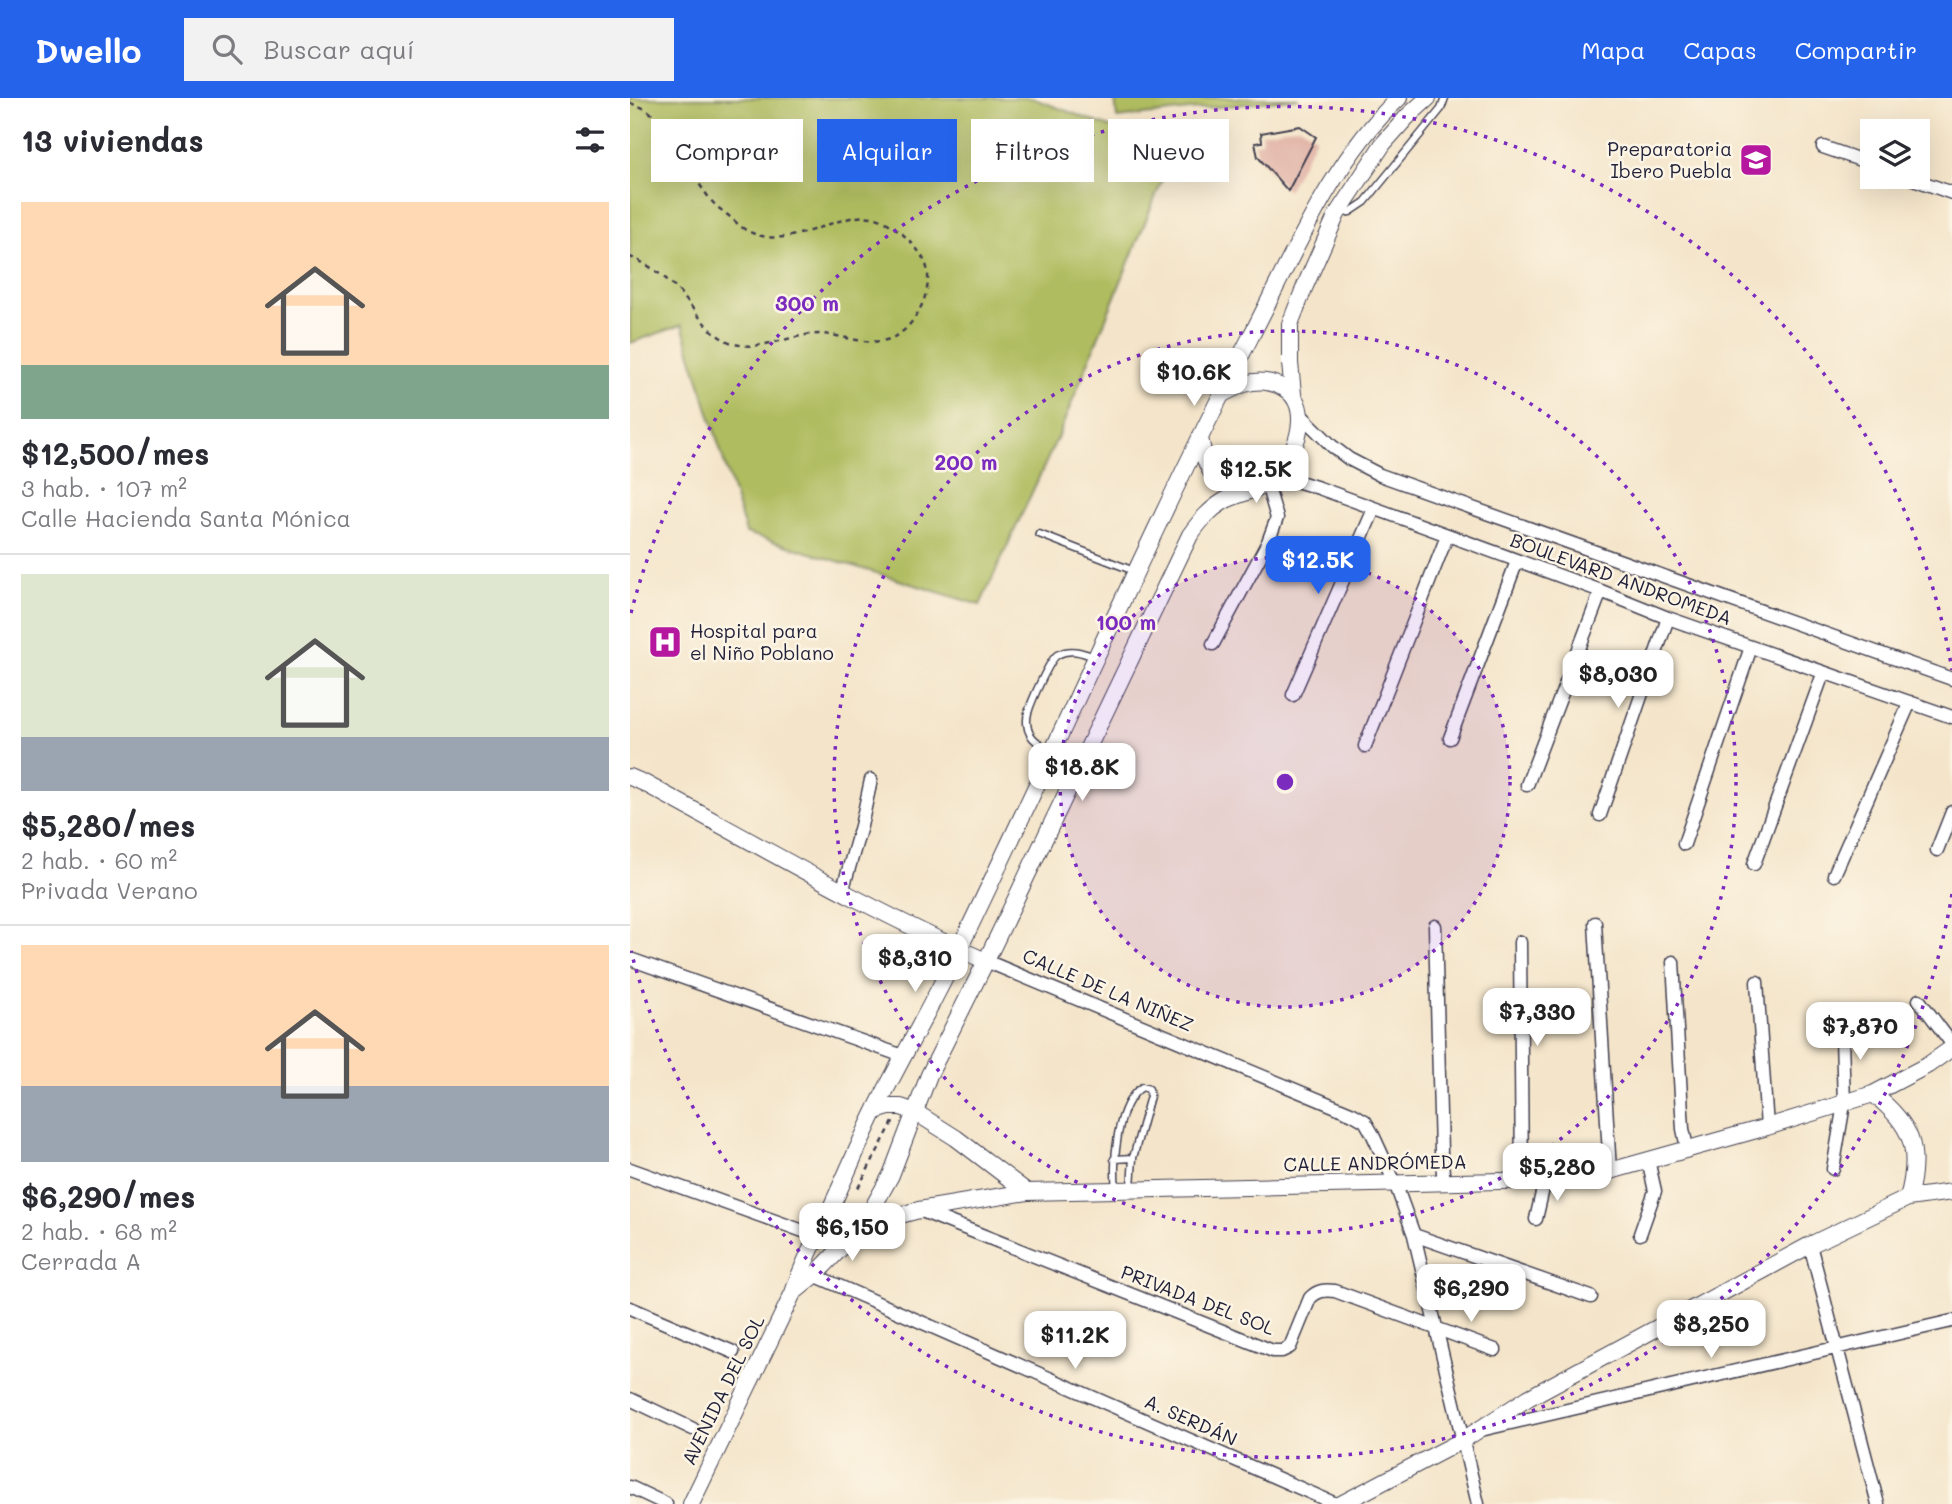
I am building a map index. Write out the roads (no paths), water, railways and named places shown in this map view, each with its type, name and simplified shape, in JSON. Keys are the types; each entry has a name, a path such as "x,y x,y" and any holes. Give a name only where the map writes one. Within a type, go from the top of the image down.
{"main road":[{"path":"1399,98 1359,141 1322,200 1200,438 1210,473 1225,485 1247,491 1272,480 1297,440 1301,415 1293,394 1290,324 1337,214 1383,144 1428,98"},
{"path":"1221,395 1239,385 1261,380 1280,385 1293,394"},
{"name":"AVENIDA DEL SOL","path":"808,1272 817,1236 875,1111 959,950 1200,438"},
{"name":"AVENIDA DEL SOL","path":"691,1504 793,1293 808,1272 863,1226 891,1175 929,1075 1190,535 1206,514 1223,502 1247,491"},
{"name":"CALLE DE LA NIÑEZ","path":"630,777 842,892 985,961"},
{"name":"CALLE ANDRÓMEDA","path":"863,1226 919,1210 1027,1192 1522,1181 1610,1171 1873,1094 1928,1065 1952,1046"},
{"path":"1873,1094 1892,1109 1906,1128 1913,1151 1914,1175 1908,1198"},
{"path":"875,1111 901,1107 915,1112 956,1138 1027,1192"},
{"path":"1338,1504 1463,1440 1528,1398 1810,1245 1908,1198 1952,1192"},
{"path":"833,1205 842,1219 852,1225 863,1226"}],"street":[{"path":"1824,147 1860,160"},
{"path":"1930,185 1952,193"},
{"name":"BOULEVARD ANDROMEDA","path":"1301,415 1349,459 1380,475 1952,678"},
{"path":"1213,644 1268,542 1277,518 1272,480"},
{"name":"BOULEVARD ANDROMEDA","path":"1272,480 1319,488 1668,618 1952,718"},
{"path":"1293,695 1374,509"},
{"path":"1365,746 1447,536"},
{"path":"1450,738 1517,561"},
{"path":"1527,785 1601,591"},
{"path":"1600,814 1668,618"},
{"path":"1684,844 1751,647"},
{"path":"1754,864 1823,674"},
{"path":"1834,875 1910,702"},
{"path":"842,892 871,780"},
{"path":"1937,850 1952,813"},
{"path":"1595,923 1610,1171"},
{"path":"1435,926 1444,1183"},
{"path":"1520,942 1522,1181"},
{"path":"630,959 903,1056"},
{"name":"CALLE DE LA NIÑEZ","path":"985,961 1365,1121 1395,1183 1414,1235 1478,1504"},
{"path":"1673,962 1683,1129 1687,1148"},
{"path":"1757,982 1767,1126"},
{"path":"1919,1000 1952,1046"},
{"path":"1833,1168 1844,1104 1842,1038"},
{"path":"1640,1234 1655,1191 1648,1160"},
{"path":"630,1169 817,1236"},
{"path":"1536,1219 1545,1180"},
{"name":"PRIVADA DEL SOL","path":"919,1210 1273,1352 1290,1346 1310,1298 1315,1292 1325,1290 1495,1350"},
{"path":"1414,1235 1591,1297"},
{"path":"1810,1245 1878,1504"},
{"name":"A. SERDÁN","path":"808,1272 1338,1504"},
{"path":"630,1308 733,1352"},
{"path":"1477,1431 1952,1321"},
{"path":"630,1399 693,1429"},
{"path":"630,1488 666,1504"}],"lane":[{"path":"1337,214 1350,212 1365,202 1441,109 1445,98"},
{"path":"1039,534 1136,572"},
{"path":"1052,751 1038,743 1029,733 1027,723 1028,713 1050,661 1069,651 1096,657"},
{"path":"1142,1087 1149,1089 1150,1096 1124,1189 1114,1159 1118,1129 1130,1100 1142,1087"},
{"path":"1114,1159 1133,1158"}],"place":[{"name":"Preparatoria Ibero Puebla","path":"1756,160"},
{"name":"Hospital para el Niño Poblano","path":"665,642"}]}
